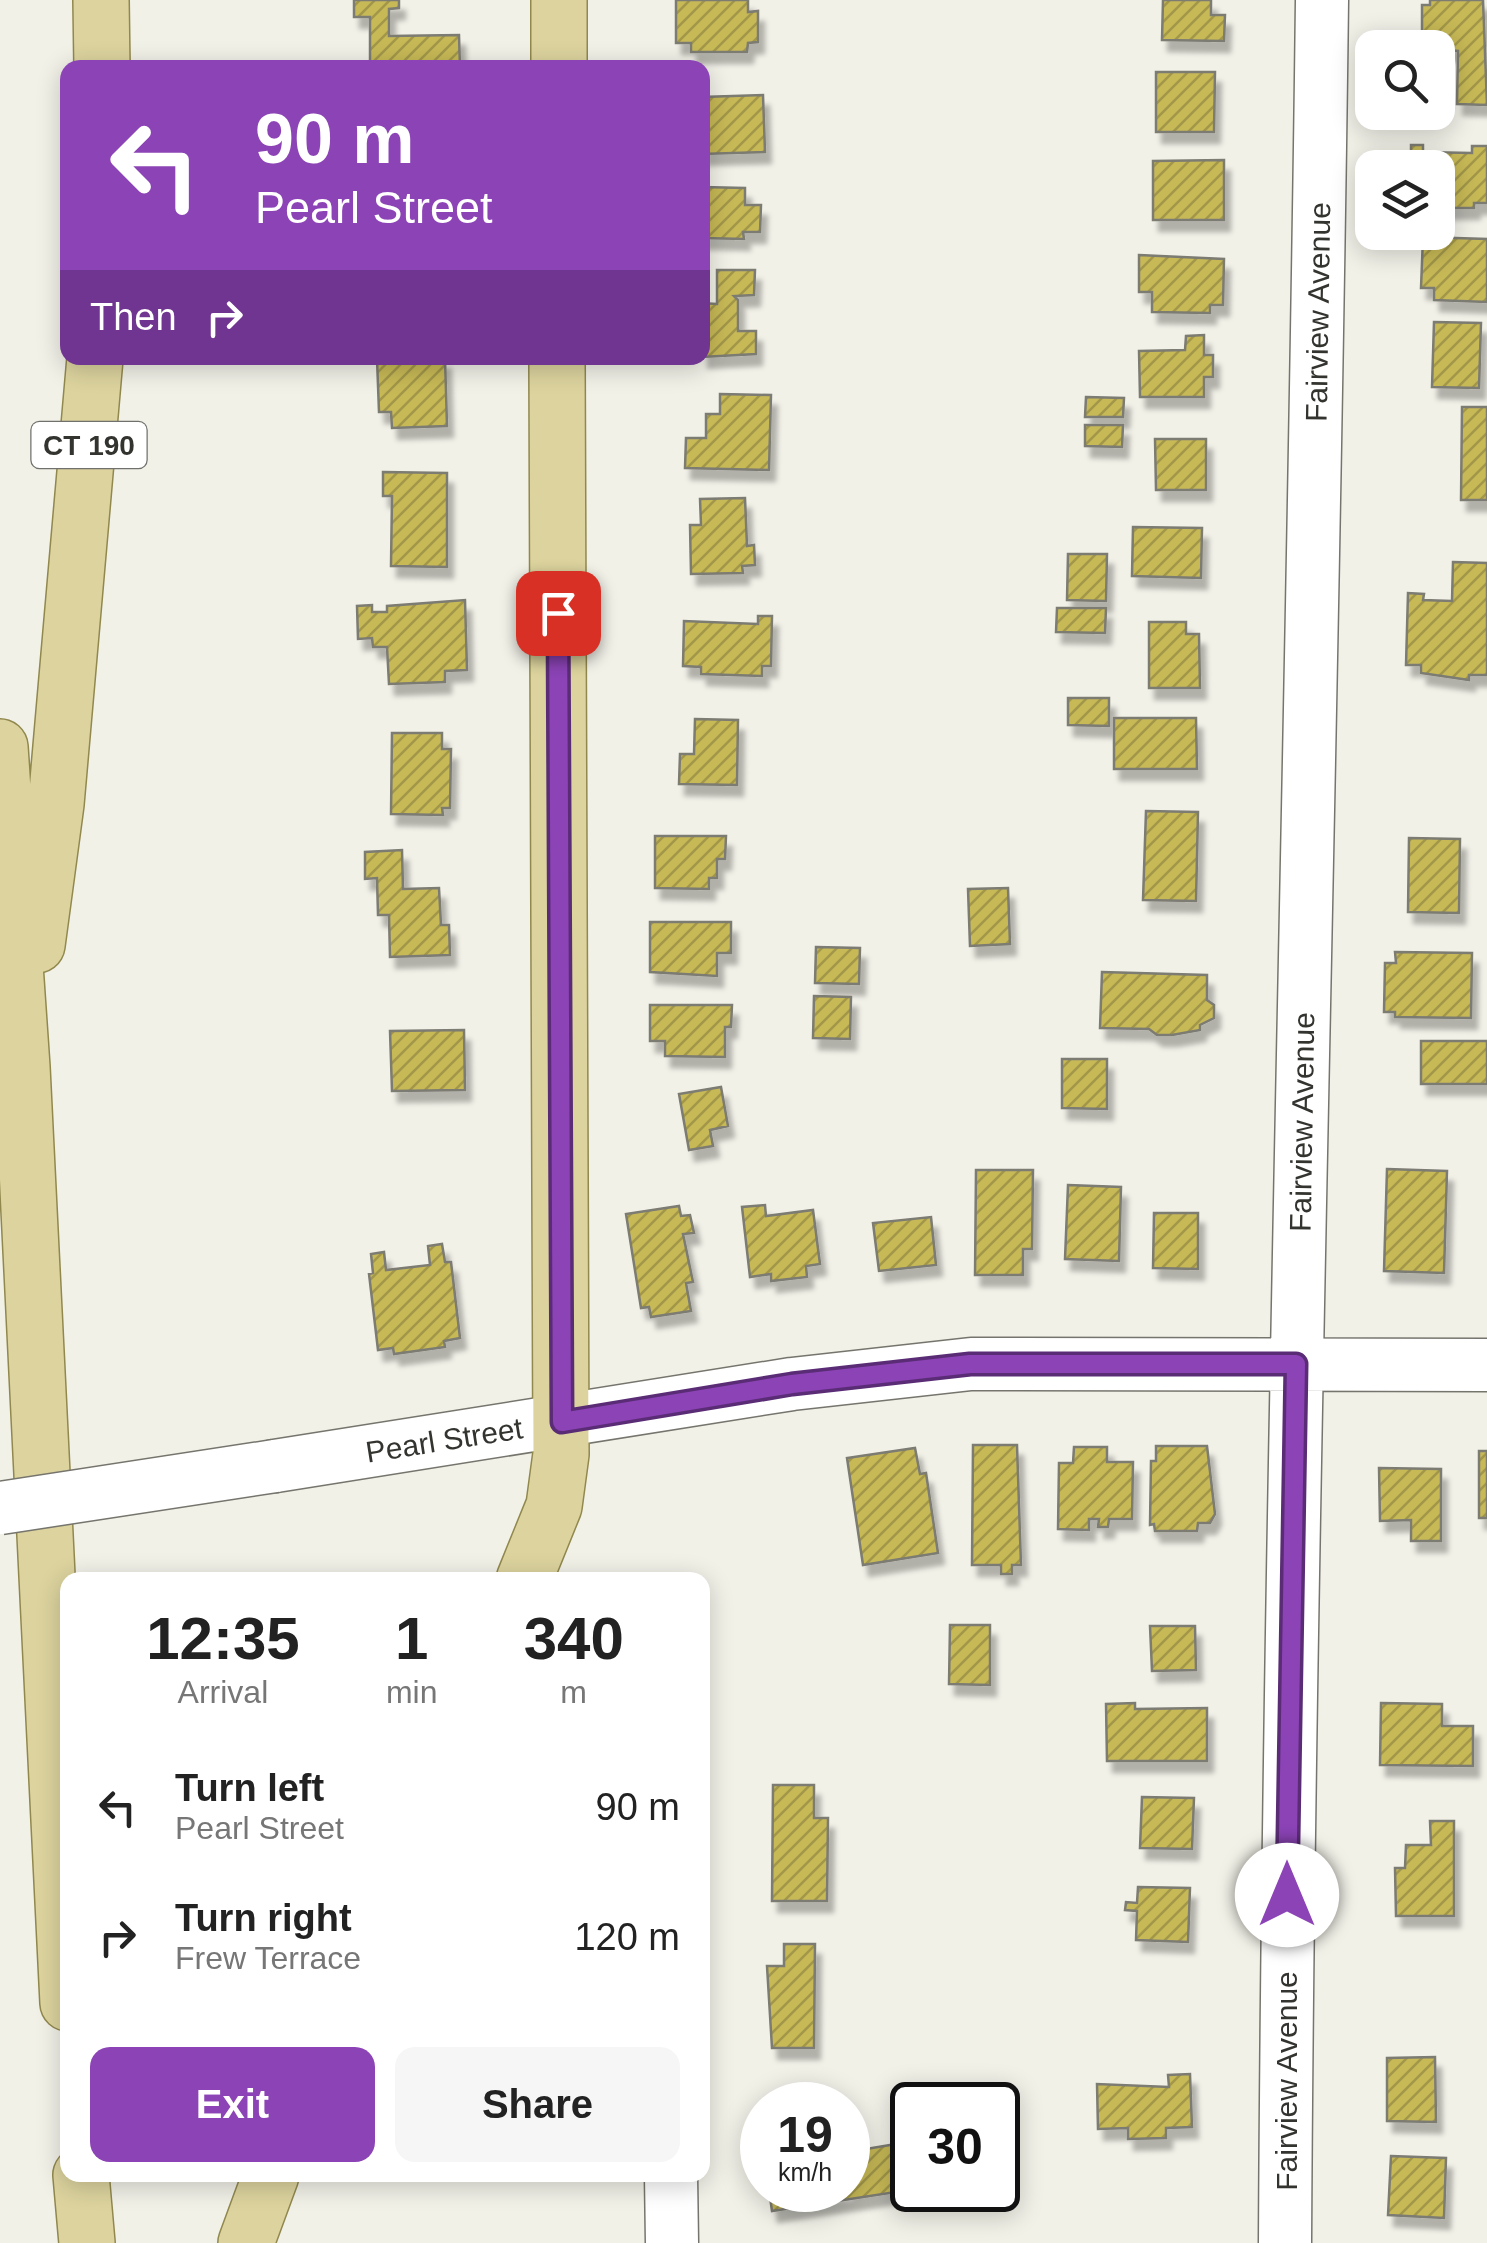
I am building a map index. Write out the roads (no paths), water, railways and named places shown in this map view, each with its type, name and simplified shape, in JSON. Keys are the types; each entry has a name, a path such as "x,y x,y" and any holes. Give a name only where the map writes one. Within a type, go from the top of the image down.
{"main road":[{"path":"101,0 102,60"},
{"path":"559,60 560,0"},
{"name":"CT 190","path":"22,1068 56,804 94,365"},
{"path":"527,1572 554,1506 562,1422 557,365"},
{"name":"CT 190","path":"0,746 22,1068 60,1840"},
{"path":"82,2182 87,2243"},
{"path":"246,2243 268,2182"}],"street":[{"name":"Fairview Avenue","path":"1285,2243 1288,1702 1316,491 1322,0"},
{"name":"Pearl Street","path":"0,1508 792,1384 970,1364 1487,1365"},
{"path":"671,2182 672,2243"}]}
